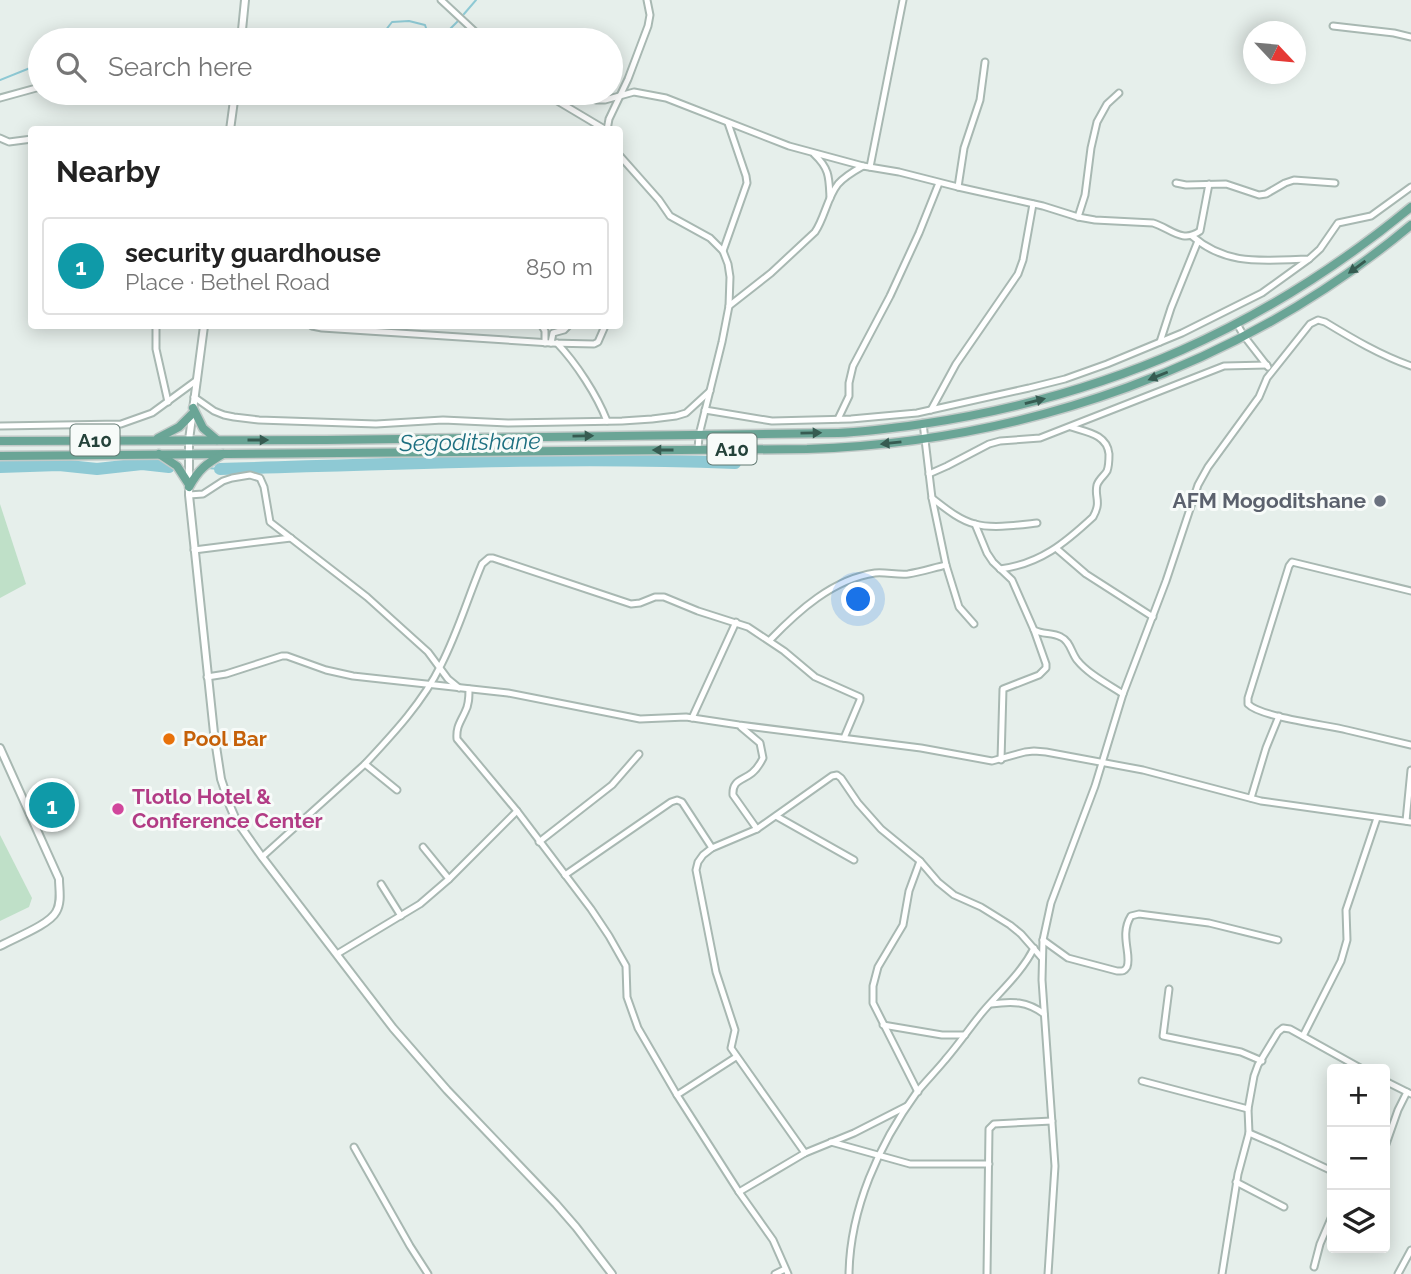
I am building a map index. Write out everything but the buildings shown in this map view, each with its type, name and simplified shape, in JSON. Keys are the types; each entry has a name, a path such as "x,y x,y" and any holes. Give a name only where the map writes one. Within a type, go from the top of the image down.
{"main road":[{"name":"A10","path":"0,441 863,432 923,424 976,415 1082,389 1157,362 1237,324 1330,267 1411,207"},
{"name":"A10","path":"0,456 836,448 926,439 1008,423 1085,403 1165,373 1244,337 1350,272 1411,225"},
{"path":"156,439 179,427 193,411 203,428 217,440"},
{"path":"751,434 751,449"},
{"path":"158,453 177,466 189,488"},
{"path":"189,488 203,466 226,453"}],"street":[{"path":"242,28 245,0"},
{"path":"441,0 471,28"},
{"path":"623,89 648,26 650,15 647,0"},
{"path":"870,167 903,0"},
{"path":"1333,26 1411,37"},
{"path":"958,187 964,148 980,100 985,62"},
{"path":"0,98 28,90"},
{"path":"623,94 634,92 666,98 789,146 863,166 899,172 1079,217 1153,223 1180,236 1192,236 1200,231 1209,184"},
{"path":"1079,217 1097,122 1107,104 1119,93"},
{"path":"231,126 233,105"},
{"path":"564,105 600,126"},
{"path":"608,126 615,105"},
{"path":"723,251 747,183 729,123"},
{"path":"0,138 9,142 28,140"},
{"path":"812,152 827,168 830,198"},
{"path":"623,159 670,216 710,238 723,251 728,264 729,306 699,435 698,450"},
{"path":"729,306 771,273 815,232 838,185 863,166"},
{"path":"1176,183 1232,185 1259,195 1294,180 1335,183"},
{"path":"838,419 849,396 853,366 890,296 939,183"},
{"path":"705,410 772,421 888,416 930,410 1065,379 1193,328 1262,293 1320,249 1338,223 1371,216 1411,187"},
{"path":"930,410 956,364 1018,274 1033,204"},
{"path":"1192,236 1211,251 1239,260 1309,259"},
{"path":"1160,342 1198,241"},
{"path":"1048,1274 1055,1166 1044,1014 1043,940 1051,903 1102,764 1123,694 1203,476 1259,397 1272,372 1310,324 1318,320 1325,322 1380,354 1411,366"},
{"path":"1237,324 1272,372"},
{"path":"156,329 156,349 168,402"},
{"path":"204,329 188,453 189,488 214,733 221,779 236,820 262,858 393,1028 447,1090 556,1204 612,1274"},
{"path":"352,329 594,344 598,342 604,329"},
{"path":"544,329 551,343 574,363 607,421"},
{"path":"551,343 553,332 565,329"},
{"path":"929,474 989,444 1040,438 1224,366 1267,365"},
{"path":"0,426 121,424 152,412 197,380"},
{"path":"194,397 223,415 259,420 376,424 443,420 508,423 652,419 683,414 710,391"},
{"path":"923,424 932,498 946,565 959,607 974,624"},
{"path":"1000,569 1026,563 1056,549 1093,517 1098,505 1097,485 1107,470 1109,452 1100,437 1071,427"},
{"path":"189,488 203,494 223,481 256,476 263,482 270,522 367,597 428,652 448,679 459,688"},
{"path":"932,498 954,514 975,524 984,526 1037,523"},
{"path":"975,524 987,553 1012,580 1046,664 1040,675 1003,689 1001,760"},
{"path":"194,550 291,538"},
{"path":"1056,549 1086,574 1153,617"},
{"path":"262,858 365,764 399,726 440,667 482,564 489,558 631,604 659,596 748,627 770,640 815,677 860,697 844,738"},
{"path":"1411,591 1292,562 1248,698 1251,708 1411,746"},
{"path":"770,640 795,615 839,585 872,573 908,574 946,565"},
{"path":"692,718 736,622"},
{"path":"1034,629 1040,634 1061,636 1067,641 1076,659 1123,694"},
{"path":"207,677 287,656 353,676 526,696 640,719 655,720 674,716 692,718 921,748 979,760 1001,760 1034,751 1121,766 1273,803 1409,821 1411,770"},
{"path":"469,689 468,706 458,723 457,739 517,811 592,909 626,966 627,997 638,1028 677,1096 738,1192 773,1240 786,1271 775,1274"},
{"path":"1251,798 1279,716"},
{"path":"739,725 760,743 762,750 760,765 732,788 733,795 757,829"},
{"path":"0,748 59,879 60,903 56,914 47,921 0,946"},
{"path":"539,842 612,785 639,754"},
{"path":"365,764 397,790"},
{"path":"805,1153 732,1048 735,1030 716,972 696,870 703,855 712,848 757,829 837,775 881,829 920,861 938,882 954,895 981,907 1010,925 1042,958"},
{"path":"565,875 677,800 682,802 712,848"},
{"path":"337,954 420,904 517,811"},
{"path":"776,816 853,860"},
{"path":"1303,1036 1345,950 1346,910 1377,818"},
{"path":"423,847 449,879"},
{"path":"918,1092 873,1003 875,976 903,925 909,891 920,861"},
{"path":"381,884 401,916"},
{"path":"1043,940 1068,958 1117,971 1122,971 1128,963 1126,923 1131,916 1139,914 1209,923 1278,940"},
{"path":"849,1274 856,1215 891,1131 918,1092 1020,971 1034,948"},
{"path":"1170,989 1163,1036 1241,1052 1262,1061"},
{"path":"990,1004 1018,1002 1028,1004 1044,1014"},
{"path":"883,1025 942,1035 965,1035"},
{"path":"1222,1274 1236,1182 1248,1133 1248,1109 1255,1070 1283,1028 1353,1064"},
{"path":"677,1096 736,1057"},
{"path":"1142,1081 1248,1109"},
{"path":"1390,1084 1409,1093 1398,1110 1390,1133"},
{"path":"738,1192 805,1153 854,1133 910,1104"},
{"path":"987,1274 990,1126 1052,1121"},
{"path":"1248,1133 1327,1169"},
{"path":"830,1142 919,1165 989,1164"},
{"path":"354,1147 428,1274"},
{"path":"1236,1182 1284,1207"},
{"path":"1314,1267 1327,1228"},
{"path":"1398,1274 1411,1250"}],"green space":[{"path":"0,504 26,584 0,598"},
{"path":"0,835 32,898 29,907 0,921"}],"waterway":[{"path":"464,14 476,0"},
{"path":"387,28 392,22 409,21 425,25 426,28"},
{"path":"451,28 458,21"},
{"path":"0,80 28,69"},
{"name":"Segoditshane","path":"220,469 542,461 735,463"},
{"name":"Segoditshane","path":"0,467 59,465 97,469 142,464 169,467"},
{"name":"Segoditshane","path":"207,468 220,469"}],"place":[{"name":"AFM Mogoditshane","path":"1380,501"},
{"name":"Pool Bar","path":"169,739"},
{"name":"security guardhouse","path":"52,805"},
{"name":"Tlotlo Hotel & Conference Center","path":"118,809"}]}
